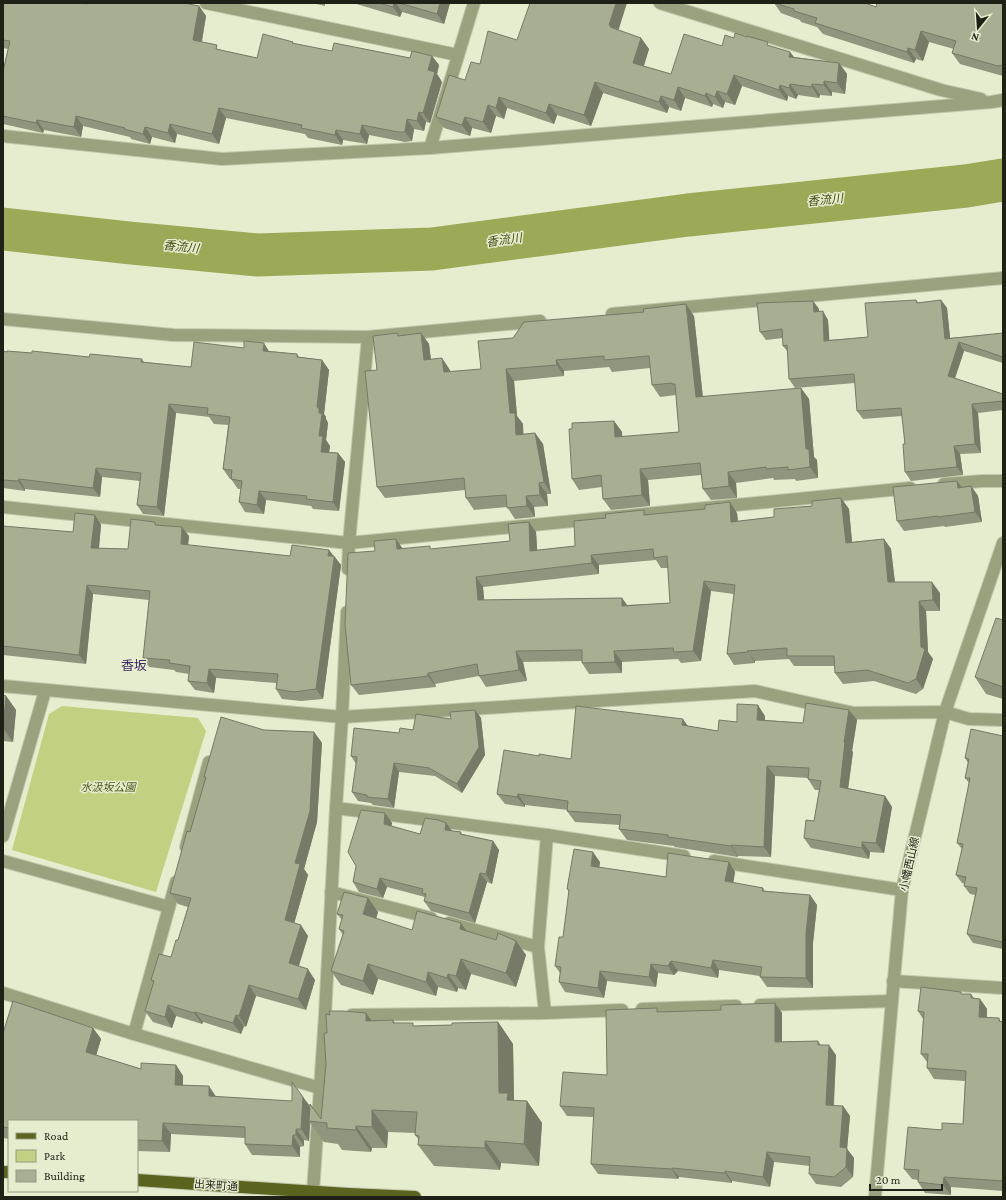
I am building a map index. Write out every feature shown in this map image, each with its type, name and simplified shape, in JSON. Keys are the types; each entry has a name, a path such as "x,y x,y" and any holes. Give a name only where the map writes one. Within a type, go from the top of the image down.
{"main road":[{"name":"出来町通","path":"138,1180 312,1194 415,1197"}],"street":[{"path":"206,3 458,55"},
{"path":"430,148 474,3"},
{"path":"660,3 942,90 997,101"},
{"path":"3,136 222,159 430,148 997,101"},
{"path":"598,316 1003,278"},
{"path":"3,318 173,335 368,338 551,320"},
{"path":"348,583 350,543 368,338"},
{"path":"935,485 1003,481"},
{"path":"3,507 350,543 919,487"},
{"name":"小幡西山線","path":"875,1197 902,890 945,712 1003,543"},
{"path":"312,1194 320,1088 333,1015 332,892 347,598"},
{"path":"3,686 223,711 342,718 755,691 854,713 945,712 969,720 1003,720"},
{"path":"3,836 45,691"},
{"path":"134,1034 212,753"},
{"path":"336,808 547,835 902,890"},
{"path":"545,1013 538,947 547,835"},
{"path":"3,861 169,907"},
{"path":"332,892 538,947"},
{"path":"893,981 1003,988"},
{"path":"3,993 134,1034 320,1088"},
{"path":"333,1015 545,1013 892,1000"},
{"path":"348,1194 371,1197"}],"green space":[{"name":"水汲坂公園","path":"62,706 198,718 206,731 156,892 12,850 49,714"}],"building":[{"path":"3,3 184,3 199,6 193,40 217,45 216,49 257,58 263,34 293,42 292,43 332,51 334,43 410,58 412,51 432,56 428,70 435,72 423,113 419,112 417,121 407,119 405,132 362,125 360,134 336,130 335,135 301,128 302,125 219,108 212,134 170,124 168,133 145,127 143,134 76,116 74,127 37,120 36,123 3,116 3,71 10,41 3,40"},
{"path":"379,3 394,3 393,7"},
{"path":"399,3 440,3 437,14"},
{"path":"530,3 616,3 609,25 611,26 610,27 641,38 633,63 671,74 684,34 722,46 725,35 734,38 735,33 768,42 767,45 790,52 789,57 839,63 837,83 824,81 824,85 812,84 812,87 790,84 789,88 780,85 779,90 734,75 727,94 717,91 715,97 706,93 705,96 678,87 674,100 661,96 659,102 595,82 584,115 549,104 546,113 499,97 496,108 488,105 483,122 465,117 462,125 436,117 449,75 465,80 471,62 480,64 488,31 517,40"},
{"path":"775,3 865,3 876,7 877,3 1003,3 1003,65 998,66 952,53 956,41 921,31 915,50 908,48 907,52 815,23 817,18"},
{"path":"916,300 917,303 941,300 945,339 1003,333 1003,357 959,342 948,376 1003,394 1003,401 972,404 975,444 954,446 957,467 905,472 903,444 905,444 901,408 857,411 854,374 789,379 787,345 783,346 782,329 760,332 757,303 813,301 814,312 823,311 824,341 868,337 865,303"},
{"path":"686,304 696,397 801,388 806,449 809,449 810,467 788,470 788,467 766,469 766,467 728,472 729,486 703,489 700,463 640,469 642,495 603,499 601,475 572,479 569,429 572,429 572,423 614,421 615,437 679,432 675,384 652,385 649,356 604,360 604,356 556,360 557,365 506,369 510,413 515,413 516,435 535,433 544,482 539,483 540,495 526,496 527,506 507,508 506,495 466,498 464,478 377,487 365,371 377,370 373,336 397,333 398,336 421,333 424,360 442,358 444,372 481,369 478,341 513,338 524,322 644,312 643,309"},
{"path":"244,341 264,343 263,351 297,354 297,357 322,360 317,407 319,408 319,413 322,414 319,436 323,436 321,452 338,453 333,502 306,499 307,496 259,491 257,505 239,502 242,481 231,479 232,470 223,469 230,417 207,414 208,408 169,404 157,507 137,505 141,473 96,468 93,488 19,479 18,481 3,480 3,351 32,353 32,351 89,357 90,354 142,359 141,362 191,367 194,342 244,348"},
{"path":"957,481 958,488 971,486 975,512 897,521 893,487"},
{"path":"841,498 846,543 884,539 888,582 932,582 933,600 919,601 921,647 925,649 916,679 908,683 867,670 835,673 834,656 787,656 787,648 727,654 735,585 704,581 693,651 674,652 673,648 614,651 615,662 582,663 582,650 516,651 519,670 479,676 477,664 428,673 428,676 351,685 345,625 348,553 375,551 374,541 396,539 397,549 430,546 430,549 510,541 508,524 529,522 530,551 575,546 574,521 606,518 605,514 644,510 644,515 705,509 705,505 730,502 731,522 774,517 774,509 812,506 812,501","holes":["653,549 654,558 667,556 670,603 622,606 622,598 478,600 476,577 592,563 591,555"]},
{"path":"75,513 95,515 91,548 128,549 131,519 155,522 155,525 182,527 181,544 290,556 292,545 329,550 328,556 334,556 334,559 316,689 294,692 276,689 278,674 209,669 207,683 188,681 190,666 169,663 170,660 143,658 150,591 87,585 79,655 3,646 3,526 73,532"},
{"path":"996,618 1003,620 1003,687 975,677"},
{"path":"3,695 6,696 3,728"},
{"path":"806,703 849,710 844,742 840,787 885,796 876,843 862,842 862,848 804,838 806,820 814,821 821,781 808,779 809,768 767,766 764,847 731,846 668,837 668,835 619,829 621,815 567,811 568,801 518,794 517,797 497,794 504,750 539,756 539,754 571,759 576,706 683,719 682,725 718,731 719,720 737,722 737,704 758,705 757,720 803,723"},
{"path":"475,710 479,747 457,784 429,768 394,763 388,799 367,797 367,795 352,792 357,757 351,756 354,728 399,733 400,728 413,730 416,714 451,719 450,712"},
{"path":"221,717 264,730 314,732 310,811 295,863 300,864 285,920 301,925 289,963 308,969 298,999 249,985 239,1016 236,1015 233,1023 168,1005 165,1017 145,1011 154,981 151,980 159,954 171,957 191,898 170,893 187,831 190,832 206,777 204,777"},
{"path":"971,729 1003,736 1003,942 967,934 977,888 964,886 966,877 956,875 963,844 957,843 970,778 965,778 969,759 965,758"},
{"path":"361,810 385,813 384,824 420,834 425,818 446,823 445,830 461,832 460,834 493,841 486,874 480,873 469,913 424,901 426,894 422,893 423,889 380,878 377,889 353,882 356,866 348,852"},
{"path":"574,849 593,852 591,866 666,877 668,853 729,862 725,881 763,888 762,891 810,895 806,933 806,978 760,977 762,967 713,960 711,968 671,961 668,966 651,964 649,977 600,971 598,988 559,982 561,967 555,966 559,937 563,937 569,890 567,889"},
{"path":"344,892 368,898 363,914 412,930 417,911 461,923 460,929 496,940 498,933 516,941 506,973 461,959 456,976 448,974 447,978 428,972 426,982 368,964 363,981 331,971 344,931 339,929 343,915 337,914"},
{"path":"921,987 961,992 961,994 971,994 971,998 980,999 979,1017 999,1018 999,1021 1003,1022 1003,1181 944,1177 943,1185 918,1182 919,1170 904,1169 908,1127 942,1130 942,1123 963,1124 966,1071 927,1068 928,1054 921,1054 924,1012 918,1011"},
{"path":"13,1001 93,1028 86,1052 141,1069 141,1063 176,1065 175,1085 209,1086 209,1096 292,1101 292,1082 303,1097 301,1129 296,1129 296,1135 293,1135 292,1146 245,1144 245,1127 163,1123 162,1141 138,1140 138,1120 8,1120 8,1128 3,1127 3,1033"},
{"path":"775,1003 775,1042 818,1041 818,1045 829,1045 826,1105 843,1106 840,1147 847,1148 846,1167 834,1177 809,1174 810,1157 767,1152 763,1177 725,1171 725,1173 672,1168 591,1164 594,1108 560,1106 563,1072 607,1075 606,1010 657,1008 657,1012 721,1010 721,1005"},
{"path":"329,1011 366,1013 366,1021 393,1020 393,1023 413,1023 413,1026 498,1022 499,1093 508,1093 507,1100 527,1101 524,1144 485,1141 485,1148 418,1145 419,1136 415,1135 417,1112 372,1110 372,1127 356,1126 356,1130 327,1128 327,1123 309,1121 310,1104 321,1119 326,1064 324,1033 327,1033 326,1014 330,1015"}],"waterway":[{"name":"香流川","path":"3,229 258,255 432,249 688,215 966,186 1003,180"}],"district":[{"name":"香坂","path":"134,665"}]}
